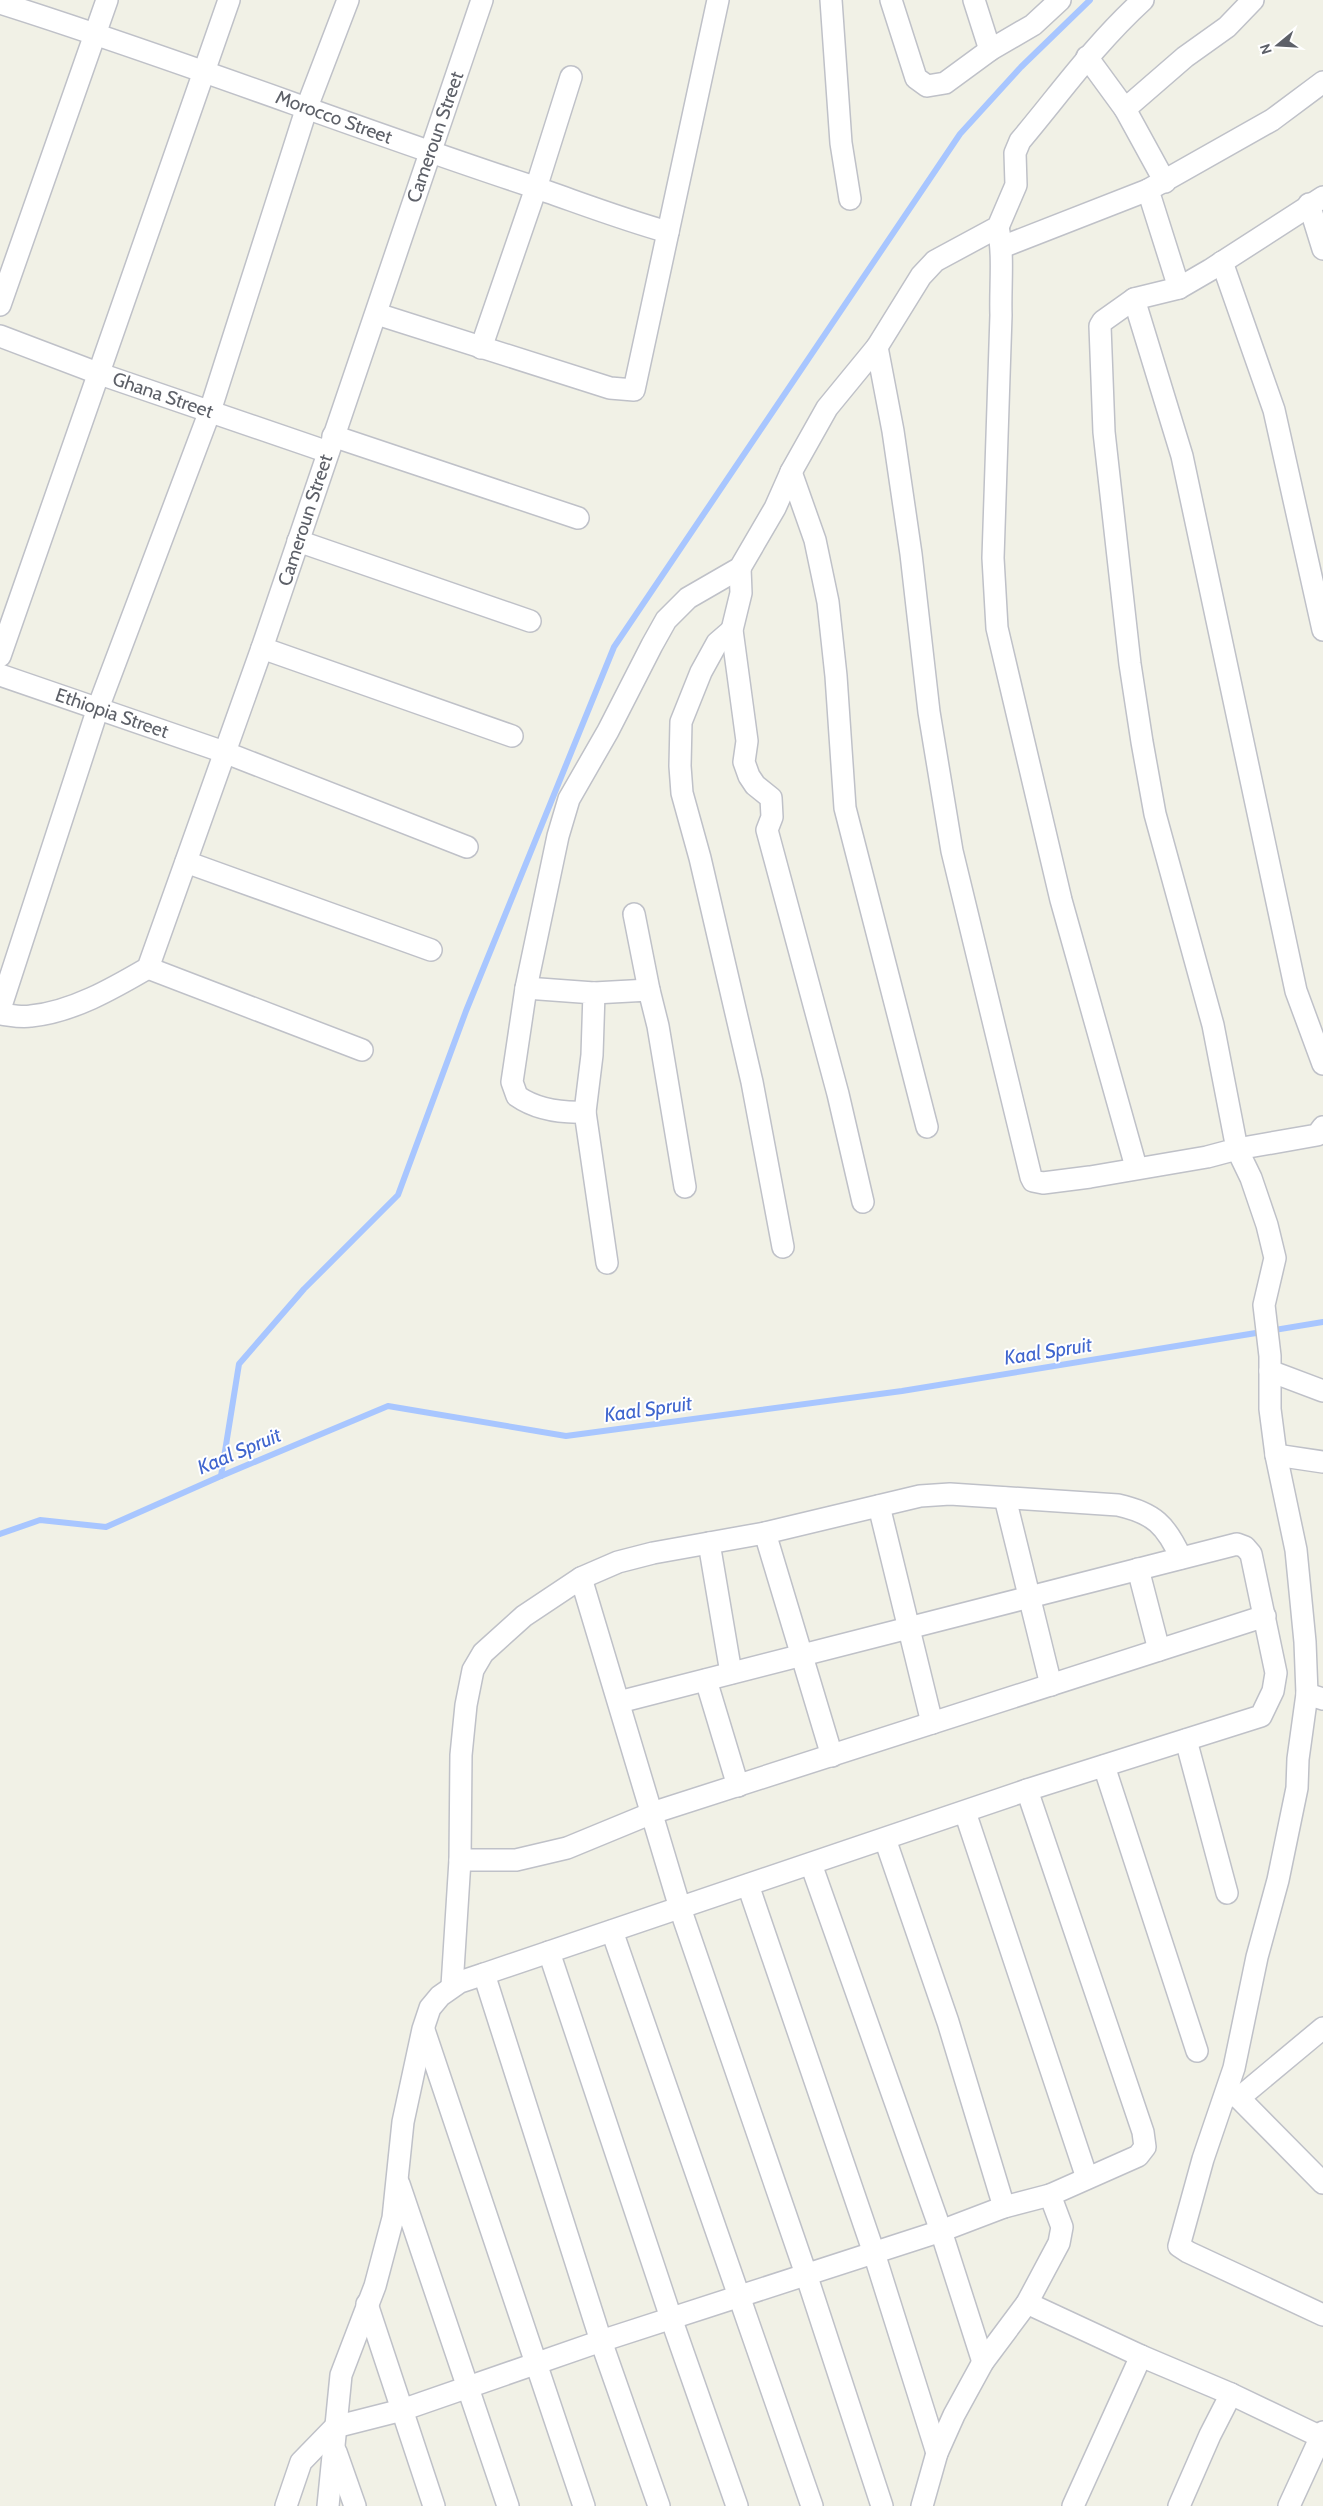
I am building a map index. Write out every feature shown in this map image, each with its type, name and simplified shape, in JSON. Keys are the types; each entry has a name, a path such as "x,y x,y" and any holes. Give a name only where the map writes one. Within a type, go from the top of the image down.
{"street":[{"path":"0,305 107,0"},
{"path":"0,656 230,0"},
{"path":"0,1009 98,708 210,411 308,108 348,0"},
{"name":"Cameroun Street","path":"148,968 262,648 330,444 377,314 429,152 482,0"},
{"path":"377,314 610,388 634,390 718,0"},
{"path":"831,0 841,143 850,199"},
{"path":"890,0 916,78 923,85 931,86 945,83 990,50 1033,25 1060,0"},
{"path":"974,0 990,50"},
{"path":"1136,1168 1061,900 997,628 993,558 1001,315 1000,237 1016,185 1017,146 1107,34 1144,0"},
{"path":"1125,109 1185,57 1227,27 1253,0"},
{"name":"Morocco Street","path":"0,2 204,70 429,152 628,221 668,232"},
{"path":"1087,57 1125,109 1157,186 1179,288"},
{"path":"481,348 536,188 571,76"},
{"path":"585,1112 541,1108 517,1096 512,1082 513,1068 526,988 558,836 569,799 608,731 666,620 688,598 740,568 775,508 791,472 827,408 877,347 921,276 935,261 1000,237 1157,186 1272,120 1323,82"},
{"path":"1323,249 1316,201 1179,288 1134,299 1102,321 1099,335 1104,432 1130,664 1155,814 1213,1025 1237,1149 1251,1178 1267,1225 1275,1258 1264,1306 1270,1364 1270,1409 1276,1455 1296,1550 1315,1685 1291,1820 1278,1880 1257,1957 1242,2031 1233,2095 1203,2159 1180,2247 1323,2315"},
{"path":"1222,262 1274,410 1323,630"},
{"path":"1134,299 1182,456 1296,992 1323,1064"},
{"name":"Ghana Street","path":"0,336 100,374 210,411 330,444 578,518"},
{"path":"877,347 893,431 911,554 929,712 952,852 1028,1169 1033,1181 1042,1183 1207,1157 1237,1149 1317,1135 1323,1127"},
{"path":"791,472 815,540 828,602 838,693 845,808 927,1126"},
{"path":"298,541 530,621"},
{"path":"740,568 742,593 732,630 746,741 744,762 749,776 755,785 772,798 772,817 767,830 838,1094 863,1202"},
{"path":"732,630 718,643 701,672 681,722 680,766 682,793 700,858 752,1082 783,1247"},
{"path":"262,648 512,736"},
{"name":"Ethiopia Street","path":"0,675 224,752 467,847"},
{"path":"186,862 431,950"},
{"path":"634,914 658,1026 685,1187"},
{"path":"0,1014 28,1017 53,1013 110,989 148,968 362,1050"},
{"path":"526,988 594,992 650,990"},
{"path":"594,992 592,1055 585,1112 607,1263"},
{"path":"1270,1364 1323,1391"},
{"path":"1276,1455 1323,1462"},
{"path":"452,1986 460,1860 461,1755 466,1705 473,1670 483,1653 524,1616 581,1578 618,1562 653,1552 765,1533 920,1496 950,1494 1132,1508 1150,1516 1166,1528 1181,1558"},
{"path":"1005,1498 1051,1685"},
{"path":"879,1506 932,1723"},
{"path":"765,1533 832,1756"},
{"path":"708,1543 731,1673"},
{"path":"328,2506 341,2375 375,2286 393,2218 403,2122 423,2030 435,2001 452,1986 1028,1790 1262,1716 1266,1711 1273,1692 1276,1672 1251,1554 1245,1547 1229,1545 620,1702"},
{"path":"1138,1569 1159,1650"},
{"path":"581,1578 620,1702 680,1908 806,2274 882,2506"},
{"path":"460,1860 516,1860 567,1848 652,1814 1265,1616"},
{"path":"706,1680 738,1786"},
{"path":"1186,1740 1227,1893"},
{"path":"1104,1766 1196,2050"},
{"path":"286,2506 301,2462 334,2436 402,2410 602,2341 941,2231 1004,2207 1050,2195 1138,2156 1143,2151 1145,2141 1028,1790"},
{"path":"965,1812 1087,2178"},
{"path":"885,1839 948,2022 1004,2207"},
{"path":"811,1864 941,2231 983,2362"},
{"path":"748,1885 874,2252 937,2454"},
{"path":"612,1931 812,2506"},
{"path":"549,1952 671,2318 737,2506"},
{"path":"484,1974 602,2341 659,2506"},
{"path":"1233,2095 1323,2028"},
{"path":"423,2030 584,2506"},
{"path":"1233,2095 1323,2183"},
{"path":"396,2175 508,2506"},
{"path":"922,2506 944,2434 983,2362 1027,2303 1061,2234 1060,2219 1050,2195"},
{"path":"1027,2303 1141,2356 1322,2435 1289,2506"},
{"path":"367,2304 434,2506"},
{"path":"1073,2506 1141,2356"},
{"path":"1179,2506 1210,2435 1231,2394"},
{"path":"334,2436 355,2506"}],"waterway":[{"path":"221,1476 239,1364 304,1289 398,1195 466,1011 614,647 960,134 1021,67 1090,0"},
{"name":"Kaal Spruit","path":"0,1534 40,1520 106,1527 221,1476 388,1406 566,1436 902,1391 1323,1322"}]}
